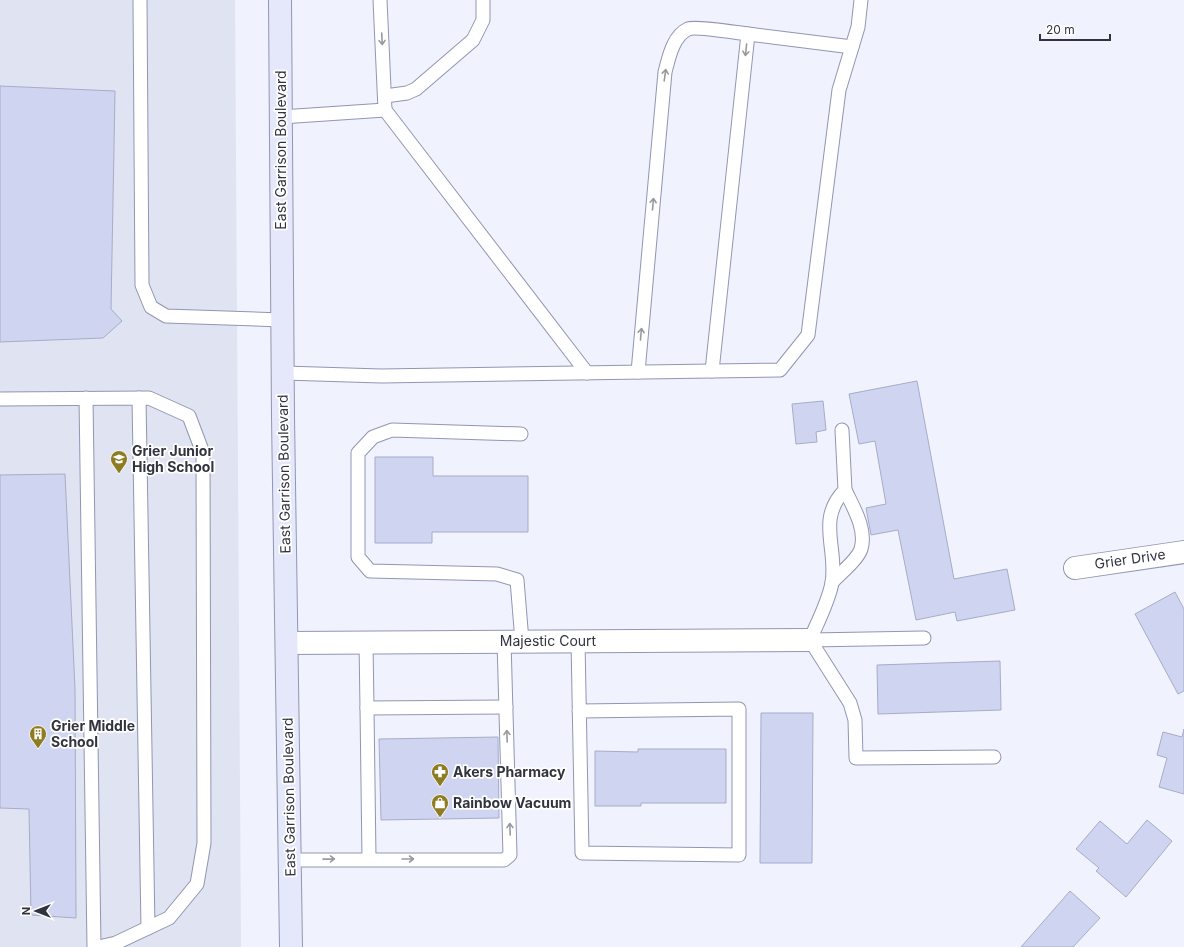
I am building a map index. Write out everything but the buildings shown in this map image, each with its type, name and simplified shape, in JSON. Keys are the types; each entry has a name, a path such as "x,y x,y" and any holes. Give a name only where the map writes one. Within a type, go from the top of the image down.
{"main road":[{"name":"East Garrison Boulevard","path":"280,0 282,320 284,373 291,947"}],"street":[{"name":"Grier Drive","path":"1076,568 1184,552"},
{"name":"Majestic Court","path":"287,643 810,640"}],"lane":[{"path":"140,0 142,285 150,307 166,316 282,320"},
{"path":"380,0 385,110 587,373"},
{"path":"385,96 416,89 474,40 483,20 483,0"},
{"path":"284,373 381,376 780,370 808,335 839,90 858,27 861,0"},
{"path":"638,372 665,72 671,50 682,33 690,28 852,47"},
{"path":"712,371 748,34"},
{"path":"281,117 385,110"},
{"path":"86,398 94,947"},
{"path":"139,398 148,928"},
{"path":"0,399 149,398 189,416 202,453 204,843 197,884 169,918 116,943 99,947"},
{"path":"290,860 504,860 510,855 506,707 513,641 517,580 497,574 370,571 358,557 358,453 372,437 392,430 521,434"},
{"path":"832,582 861,550 863,537 857,515 844,490 842,430"},
{"path":"810,640 827,600 832,582 830,514 835,500 844,490"},
{"path":"810,640 924,638"},
{"path":"810,640 850,703 855,720 856,758 994,757"},
{"path":"578,641 579,711 582,853 739,855 739,709 579,711"},
{"path":"366,642 369,859"},
{"path":"367,708 506,707"}],"shaded area":[{"name":"Grier Junior High School","path":"0,0 235,0 241,947 0,947"}],"place":[{"name":"Grier Junior High School","path":"119,474"},
{"name":"Grier Middle School","path":"38,749"},
{"name":"Akers Pharmacy","path":"440,787"},
{"name":"Rainbow Vacuum","path":"440,818"}]}
